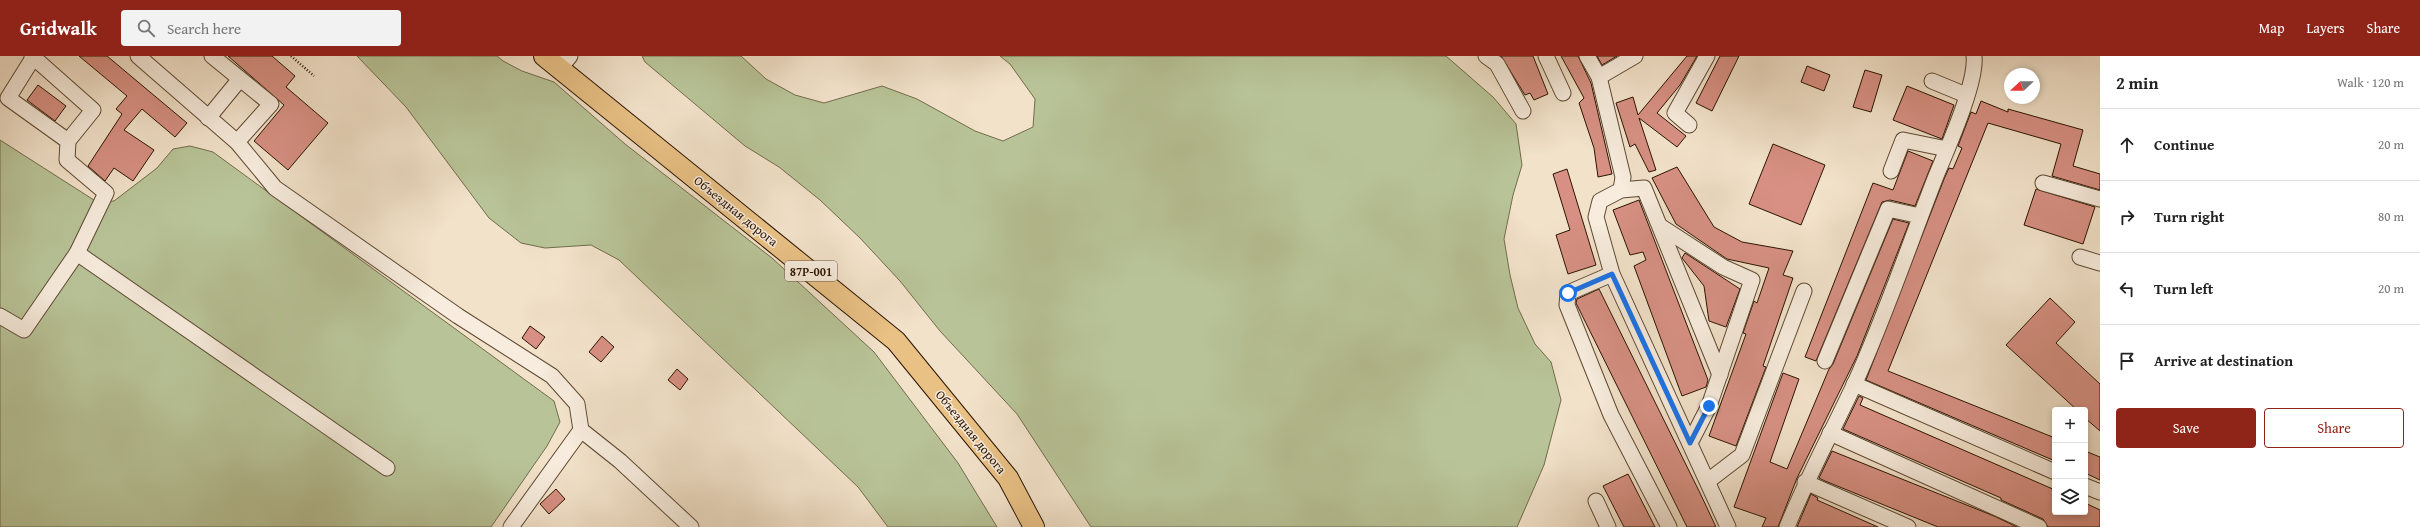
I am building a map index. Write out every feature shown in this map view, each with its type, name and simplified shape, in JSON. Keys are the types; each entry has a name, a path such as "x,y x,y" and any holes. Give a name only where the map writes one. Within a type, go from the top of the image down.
{"main road":[{"name":"Объездная дорога","path":"544,56 565,62 896,341 1008,478 1034,527"}],"street":[{"path":"138,56 237,142 275,188 458,316 552,376 577,404 582,430 620,461 691,527"},
{"path":"212,56 271,104 237,142"},
{"path":"1546,56 1563,93"},
{"path":"1587,56 1599,77 1623,177 1622,190"},
{"path":"1599,77 1635,56"},
{"path":"1688,125 1676,113 1706,56"},
{"path":"1787,527 1805,482 1854,384 1947,150 1975,64 1974,56"},
{"path":"0,316 29,332 77,253 106,193 67,160 68,141 93,110 32,57 8,98 68,141"},
{"path":"1494,59 1523,111"},
{"path":"208,118 240,79"},
{"path":"1932,81 1966,95"},
{"path":"1891,171 1903,140 1947,150"},
{"path":"2043,183 2100,199"},
{"path":"1720,375 1644,188 1622,190 1600,201 1596,217 1612,274 1728,527"},
{"path":"1825,361 1888,209 1920,216"},
{"path":"1660,226 1723,267 1752,280 1709,406 1690,443"},
{"path":"77,253 387,468"},
{"path":"2080,257 2100,264"},
{"path":"1612,274 1568,293 1567,305 1612,415 1669,527"},
{"path":"1708,481 1742,455 1804,291"},
{"path":"1854,384 2052,471"},
{"path":"511,527 582,430"},
{"path":"1830,433 2039,527"},
{"path":"1805,482 1908,527"},
{"path":"2088,487 2100,492"},
{"path":"1596,501 1608,527"}],"path":[{"path":"291,56 314,76"}],"green space":[{"path":"357,56 497,56 503,61 522,71 554,82 625,144 772,258 874,352 958,463 997,527 888,527 858,487 619,260 591,245 545,248 521,243 489,218 406,107"},
{"path":"642,56 741,56 766,79 795,95 824,103 882,86 917,99 975,131 1003,141 1033,127 1035,99 1010,64 1000,56 1446,56 1493,97 1516,124 1522,165 1513,195 1504,239 1510,275 1518,308 1535,344 1551,362 1561,400 1544,465 1517,527 1091,527 1017,414 940,331 900,281 860,238 820,200 779,167 745,146 645,62"},
{"path":"0,140 97,202 114,201 157,168 173,149 190,146 213,152 554,401 560,422 547,446 491,527 0,527"}],"building":[{"path":"79,56 107,56 187,123 175,137 142,109 124,130 154,150 133,181 114,168 105,181 88,166 122,114 116,109 127,96"},
{"path":"228,56 272,56 295,76 286,87 328,123 288,170 254,141 284,105"},
{"path":"1501,56 1533,56 1548,94 1534,100 1530,93 1525,95"},
{"path":"1561,56 1578,56 1591,83 1612,174 1598,177 1594,148 1579,103 1584,98"},
{"path":"1597,56 1617,56 1602,65"},
{"path":"1687,56 1697,56 1680,85 1657,113 1686,136 1677,147 1639,118 1656,170 1649,172 1635,144 1630,147 1616,103 1633,97 1638,115"},
{"path":"1720,56 1739,56 1712,111 1696,103"},
{"path":"1807,66 1830,75 1824,91 1801,82"},
{"path":"1865,70 1882,75 1871,112 1853,107"},
{"path":"38,85 66,106 55,121 27,100"},
{"path":"1907,86 1954,105 1942,139 1893,120"},
{"path":"1981,101 2008,112 2008,109 2083,130 2073,166 2100,174 2100,190 2052,176 2061,144 1988,123 1888,371 2052,437 2052,460 1866,380 1944,179 1949,168 1953,169 1962,148 1958,146 1971,112 1976,114"},
{"path":"1773,144 1825,165 1801,225 1749,204"},
{"path":"1908,151 1933,161 1915,206 1890,200 1882,202 1816,361 1805,357 1873,183 1893,190"},
{"path":"1677,167 1714,227 1742,242 1793,251 1783,275 1793,278 1763,366 1766,367 1736,446 1709,436 1746,334 1743,333 1754,301 1757,303 1769,268 1727,259 1676,224 1652,178"},
{"path":"1567,169 1596,265 1568,274 1556,235 1570,230 1553,174"},
{"path":"2036,189 2095,207 2083,244 2024,225"},
{"path":"1639,200 1708,380 1706,387 1682,396 1634,266 1646,260 1643,252 1630,255 1613,210"},
{"path":"1893,219 1909,223 1857,356 1797,478 1778,527 1762,527 1766,518 1734,507 1783,373 1799,379 1770,462 1787,469 1829,369 1833,364"},
{"path":"1685,253 1740,289 1726,327 1709,321 1704,286 1682,258"},
{"path":"1599,289 1716,527 1687,527 1576,303 1577,299"},
{"path":"2050,298 2075,322 2056,343 2100,384 2100,431 2088,421 2088,407 2074,407 2006,345"},
{"path":"530,326 545,337 536,349 522,338"},
{"path":"602,336 614,347 601,362 589,352"},
{"path":"677,369 688,379 680,390 668,380"},
{"path":"1859,396 1863,398 1860,405 2052,489 2052,515 2088,515 2088,504 2100,510 2100,527 2048,527 2043,519 2001,500 2001,498 1843,429"},
{"path":"1832,451 1994,516 2017,527 1938,527 1825,481 1819,478"},
{"path":"2088,452 2100,457 2100,480 2088,474"},
{"path":"1628,474 1655,527 1624,527 1603,486"},
{"path":"556,489 565,499 549,514 540,504"},
{"path":"1811,494 1818,498 1817,500 1878,527 1797,527"}],"route":[{"path":"1568,293 1612,274 1690,443 1709,406"}]}
